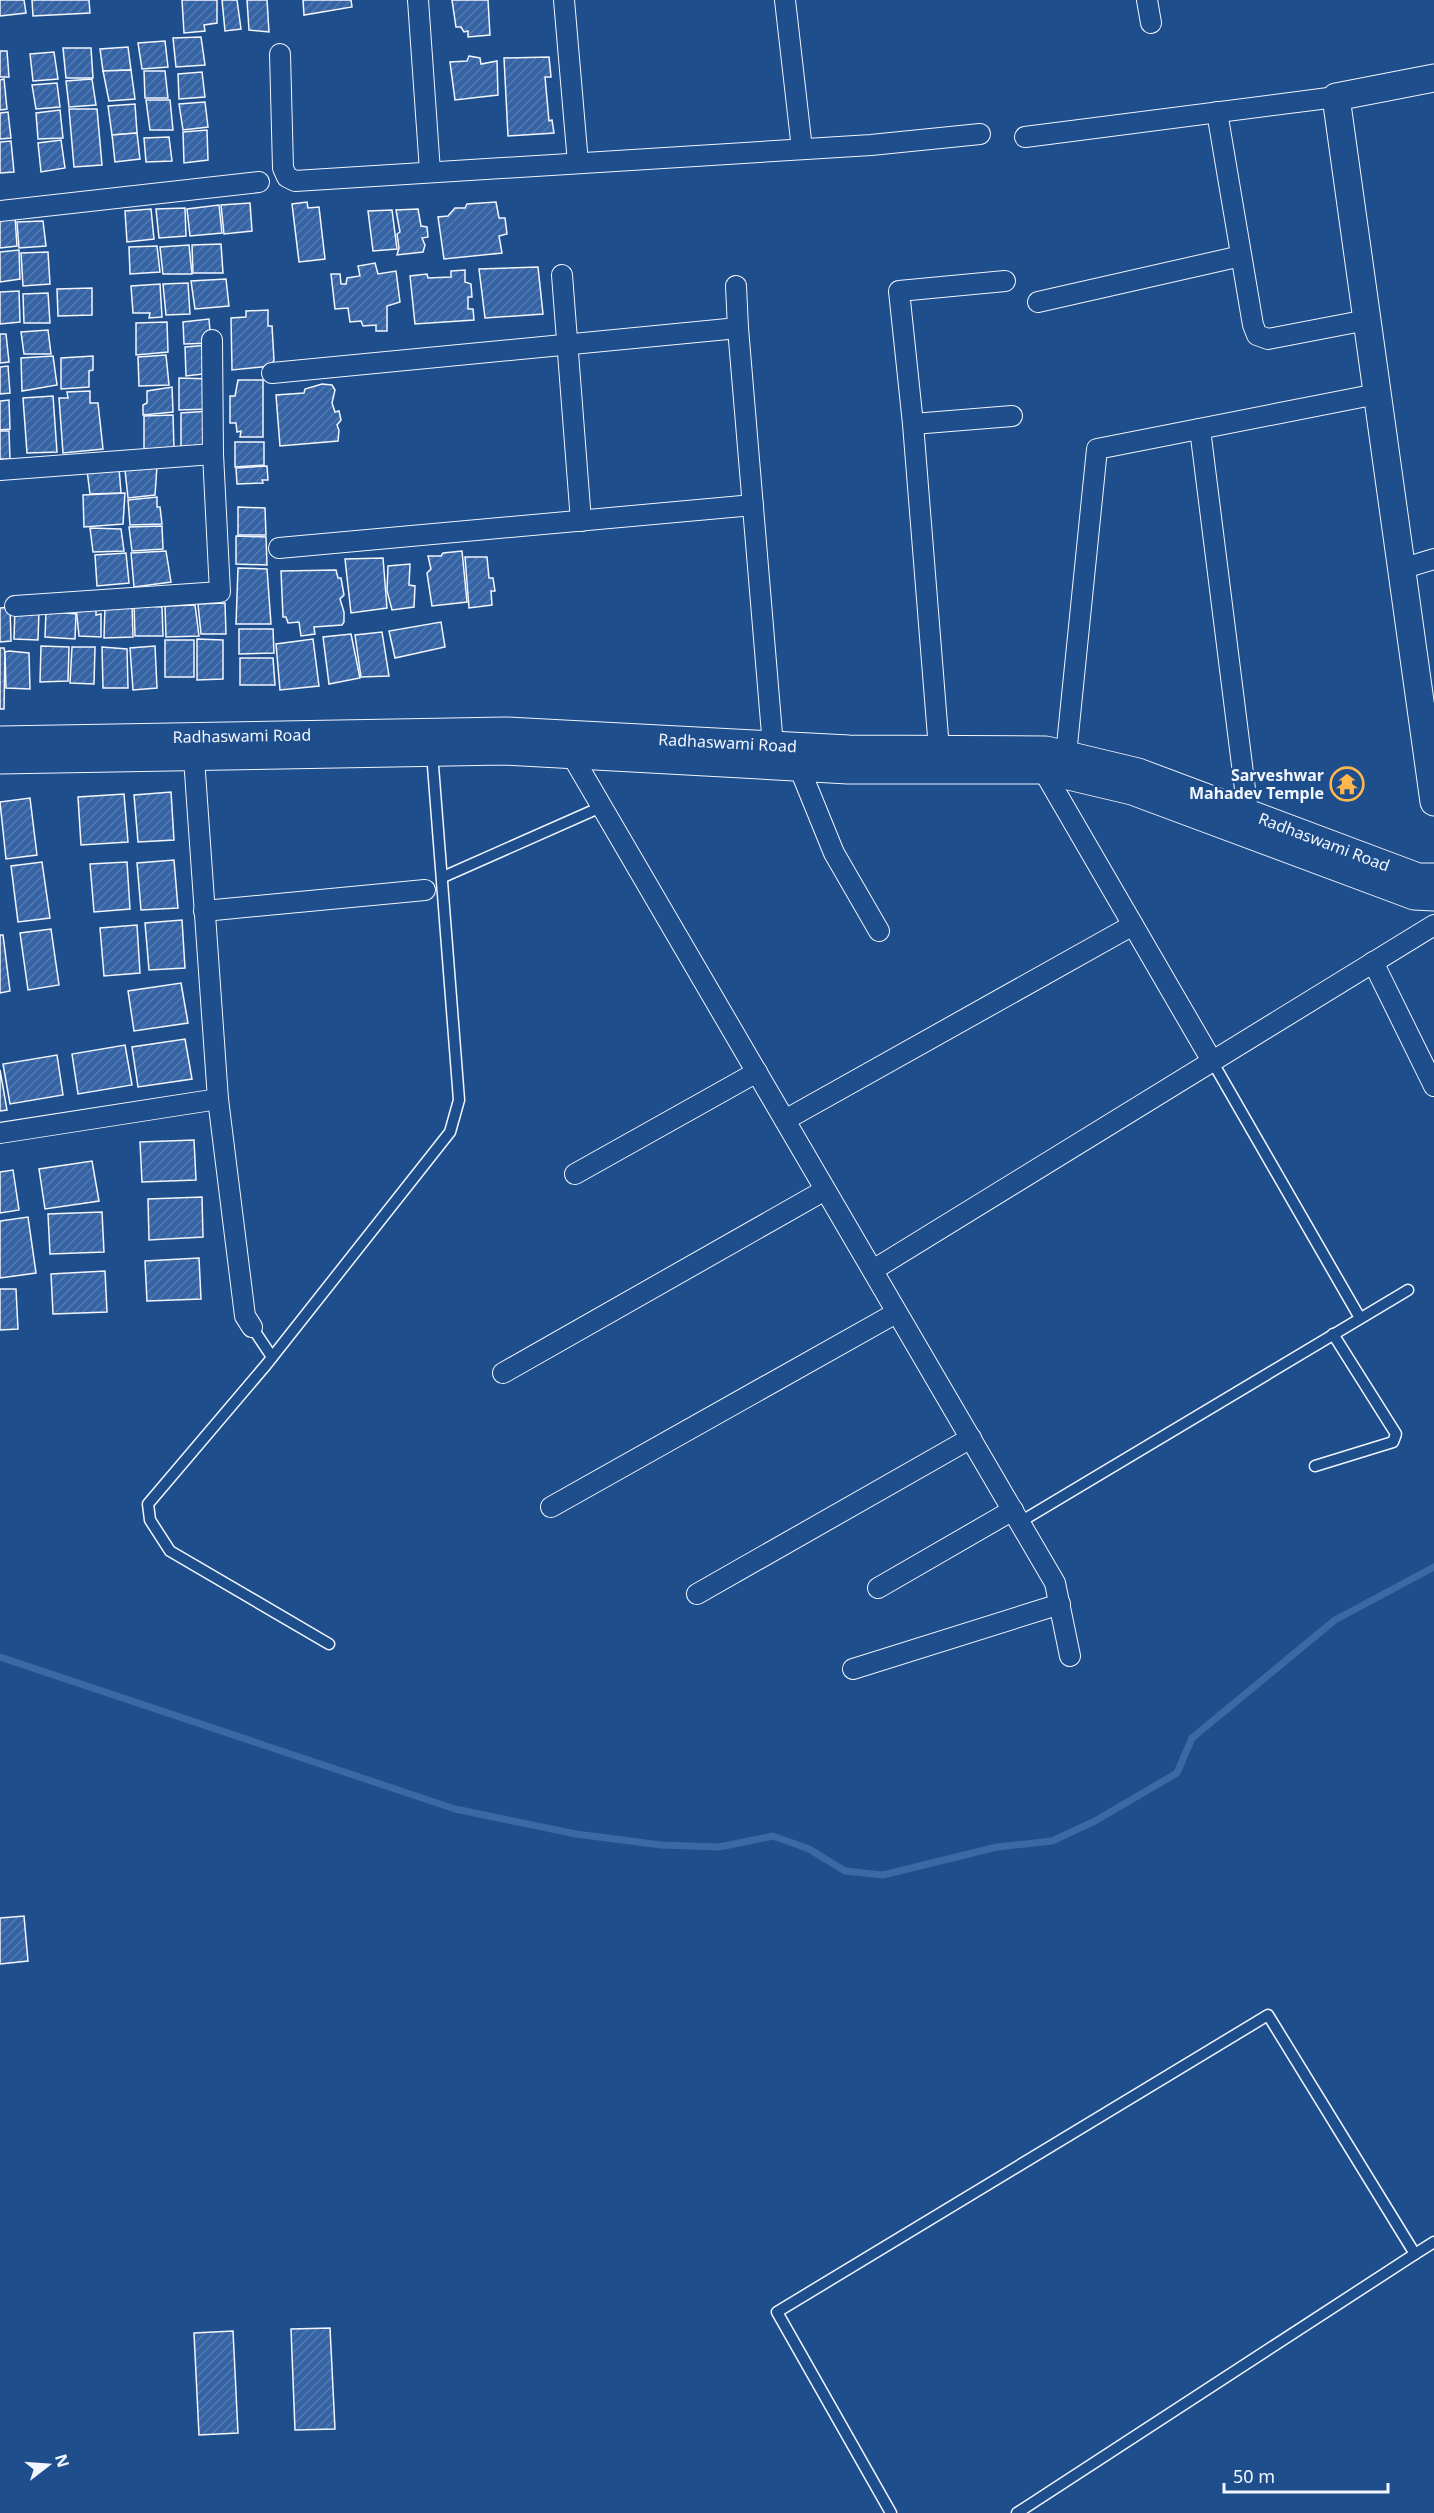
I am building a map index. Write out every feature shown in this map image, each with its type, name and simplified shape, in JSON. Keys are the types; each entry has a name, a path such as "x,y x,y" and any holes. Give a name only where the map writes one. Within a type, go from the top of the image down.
{"street":[{"path":"418,0 430,171"},
{"path":"564,0 578,163"},
{"path":"785,0 802,149"},
{"path":"1147,0 1151,23"},
{"path":"280,54 283,168 287,177 295,181 871,145 980,134"},
{"path":"1025,137 1336,97 1434,78"},
{"path":"1336,97 1434,802"},
{"path":"1217,112 1253,325 1257,335 1268,339 1367,320"},
{"path":"0,211 259,182"},
{"path":"1038,302 1241,256"},
{"path":"562,275 580,521"},
{"path":"939,749 913,424 899,291 1005,281"},
{"path":"736,286 774,746"},
{"path":"272,373 738,328"},
{"path":"15,606 220,592 213,454 212,340"},
{"path":"1066,755 1097,449 1377,394"},
{"path":"913,424 1012,416"},
{"path":"1200,429 1248,813"},
{"path":"0,470 213,454"},
{"path":"279,548 753,505"},
{"path":"1401,569 1434,559"},
{"name":"Radhaswami Road","path":"0,760 193,746 506,731 849,749 1046,750 1137,772 1418,877 1434,877"},
{"name":"Radhaswami Road","path":"0,740 571,754 848,770 1043,770 1132,791 1414,896 1434,897"},
{"path":"193,746 218,1099 246,1316 252,1327"},
{"path":"571,754 1054,1583 1070,1656"},
{"path":"798,767 834,853 879,931"},
{"path":"1043,770 1212,1061"},
{"path":"204,911 424,890"},
{"path":"785,1120 1133,925"},
{"path":"873,1270 1434,925"},
{"path":"1373,963 1434,1086"},
{"path":"575,1174 757,1072"},
{"path":"0,1133 218,1099"},
{"path":"503,1373 825,1190"},
{"path":"551,1508 896,1313"},
{"path":"698,1594 971,1438"},
{"path":"878,1588 1016,1516"},
{"path":"853,1670 1060,1604"}],"lane":[{"path":"330,1644 170,1551 150,1520 148,1504 272,1357 450,1132 459,1100 432,752"},
{"path":"443,877 601,807"},
{"path":"1212,1061 1360,1318"},
{"path":"1016,1516 1408,1290"},
{"path":"252,1327 272,1357"},
{"path":"1315,1466 1393,1442 1396,1434 1333,1334"},
{"path":"891,2513 777,2312 1268,2015 1415,2253"},
{"path":"1017,2513 1434,2242"}],"building":[{"path":"0,0 24,0 26,13 0,16"},
{"path":"32,0 89,0 90,13 33,16"},
{"path":"182,0 217,0 217,23 204,25 205,31 184,33"},
{"path":"222,0 237,0 241,29 225,31"},
{"path":"247,0 267,0 269,32 249,30"},
{"path":"303,0 351,0 352,7 304,15"},
{"path":"452,0 488,0 490,35 468,37 468,31 464,32 461,27 456,27"},
{"path":"201,37 205,65 176,67 173,38"},
{"path":"165,41 168,67 142,69 138,43"},
{"path":"128,47 131,70 103,71 100,49"},
{"path":"63,48 91,48 93,78 66,78"},
{"path":"0,51 7,51 9,77 0,77"},
{"path":"54,52 58,79 33,81 30,54"},
{"path":"469,56 480,58 481,64 497,61 498,95 455,100 450,62 467,61"},
{"path":"549,57 551,77 545,77 549,121 552,120 554,133 508,136 504,58"},
{"path":"131,70 135,99 109,101 103,71"},
{"path":"144,71 165,71 168,98 145,98"},
{"path":"202,72 205,97 179,99 178,74"},
{"path":"4,79 7,109 0,110 0,80"},
{"path":"92,79 96,105 69,107 66,81"},
{"path":"57,83 60,107 36,109 32,85"},
{"path":"146,100 170,100 173,130 150,130"},
{"path":"205,102 208,127 183,130 179,104"},
{"path":"135,104 137,133 112,135 108,106"},
{"path":"69,109 97,109 102,165 74,167"},
{"path":"60,110 63,138 38,139 36,113"},
{"path":"8,112 11,138 0,139 0,113"},
{"path":"207,130 208,160 184,163 183,132"},
{"path":"137,133 140,159 115,162 112,135"},
{"path":"169,137 172,161 146,162 144,138"},
{"path":"61,140 65,168 41,172 38,143"},
{"path":"11,141 14,172 0,173 0,142"},
{"path":"307,202 308,208 319,207 325,259 299,262 292,204"},
{"path":"496,202 499,218 505,218 507,234 499,236 502,253 444,259 438,217 448,216 455,208 465,208 467,204"},
{"path":"250,203 252,231 224,234 221,205"},
{"path":"219,205 222,233 190,236 187,209"},
{"path":"185,208 186,236 159,238 156,209"},
{"path":"151,209 154,239 127,242 125,211"},
{"path":"418,209 421,226 427,227 428,237 422,238 425,245 423,252 397,255 399,248 397,234 400,232 396,210"},
{"path":"392,210 397,249 373,251 368,211"},
{"path":"15,217 17,246 0,248 0,218"},
{"path":"43,221 46,246 19,248 17,222"},
{"path":"221,244 223,273 193,273 192,245"},
{"path":"189,245 192,274 163,274 160,247"},
{"path":"157,246 160,272 130,274 129,247"},
{"path":"19,250 20,279 0,282 0,252"},
{"path":"48,252 50,284 23,286 21,253"},
{"path":"375,263 378,274 396,271 400,302 387,306 387,331 376,331 376,325 363,326 361,321 350,322 348,308 335,309 331,274 340,274 341,284 346,284 347,278 360,276 358,266"},
{"path":"538,267 543,314 485,318 479,269"},
{"path":"465,270 465,282 471,284 472,297 468,297 468,309 473,309 474,320 415,324 410,276 427,274 428,278 451,277 451,271"},
{"path":"226,279 229,306 195,309 191,281"},
{"path":"188,283 190,314 166,315 163,284"},
{"path":"160,284 162,317 149,318 150,313 133,313 131,286"},
{"path":"92,288 92,315 58,316 57,289"},
{"path":"19,291 20,322 0,324 0,292"},
{"path":"48,293 50,323 24,323 23,294"},
{"path":"268,310 268,326 272,326 274,360 271,366 232,370 231,318 246,317 246,311"},
{"path":"209,319 211,343 184,344 183,322"},
{"path":"167,322 168,352 136,355 136,323"},
{"path":"48,330 51,354 24,354 21,332"},
{"path":"0,334 6,334 9,362 0,363"},
{"path":"210,345 211,373 186,376 185,347"},
{"path":"166,355 169,385 139,386 138,357"},
{"path":"53,356 57,385 22,391 21,358"},
{"path":"93,356 93,370 89,371 89,387 61,389 61,358"},
{"path":"8,366 10,393 0,394 0,367"},
{"path":"179,378 211,379 210,409 179,410"},
{"path":"238,380 263,380 263,437 240,437 241,431 237,432 236,423 230,423 230,396 235,396"},
{"path":"322,384 332,385 335,390 332,403 335,412 339,411 341,420 337,425 338,441 280,446 276,395 304,393 305,389"},
{"path":"172,387 173,412 143,415 143,405 147,403 147,391"},
{"path":"90,391 90,403 98,403 103,449 63,453 59,398 68,398 67,392"},
{"path":"53,396 57,452 27,453 23,398"},
{"path":"9,400 10,429 0,430 0,401"},
{"path":"210,411 210,449 181,450 181,413"},
{"path":"173,415 174,448 144,449 144,416"},
{"path":"0,431 9,431 10,459 0,459"},
{"path":"235,442 264,442 264,465 235,467"},
{"path":"157,466 155,495 128,498 125,470"},
{"path":"267,466 268,480 262,480 263,483 237,484 236,468"},
{"path":"119,468 121,493 90,494 87,470"},
{"path":"125,493 123,524 84,527 83,495"},
{"path":"157,497 157,507 160,507 162,524 130,525 128,500"},
{"path":"238,507 265,508 266,535 238,535"},
{"path":"162,526 163,549 132,551 129,527"},
{"path":"90,528 121,529 124,551 93,552"},
{"path":"236,536 266,537 267,565 236,564"},
{"path":"166,551 171,582 134,587 131,553"},
{"path":"462,551 467,602 432,606 427,573 431,569 428,556 441,556 443,553"},
{"path":"126,553 129,583 97,586 95,555"},
{"path":"465,557 487,557 489,578 493,578 495,591 491,591 492,605 469,608"},
{"path":"383,558 387,608 351,613 345,559"},
{"path":"410,564 409,585 415,586 414,607 392,610 387,591 388,566"},
{"path":"238,568 267,569 271,624 236,624"},
{"path":"336,570 338,578 341,578 344,595 340,599 344,622 342,625 314,627 315,634 301,636 299,622 288,623 286,617 283,617 281,571"},
{"path":"225,603 226,634 201,634 198,604"},
{"path":"132,605 133,637 104,638 105,606"},
{"path":"134,605 162,607 163,636 135,636"},
{"path":"195,605 199,636 166,637 165,606"},
{"path":"76,606 96,610 96,615 101,614 101,637 79,636"},
{"path":"10,607 11,641 0,642 0,608"},
{"path":"15,608 39,611 38,640 14,639"},
{"path":"46,611 76,614 75,639 45,637"},
{"path":"441,622 445,647 395,658 389,631"},
{"path":"239,629 273,629 274,653 239,654"},
{"path":"382,632 389,676 361,677 355,635"},
{"path":"351,634 360,678 329,684 323,637"},
{"path":"197,639 223,640 223,679 197,680"},
{"path":"313,639 319,686 280,690 276,644"},
{"path":"165,640 194,640 194,677 165,677"},
{"path":"41,646 69,647 68,681 40,682"},
{"path":"155,646 157,688 133,690 130,648"},
{"path":"72,647 95,647 94,684 70,683"},
{"path":"102,647 127,649 128,688 103,688"},
{"path":"0,648 4,648 5,652 4,709 0,709"},
{"path":"5,652 29,653 30,689 6,688"},
{"path":"240,658 273,658 275,685 240,685"},
{"path":"171,792 174,840 138,842 134,795"},
{"path":"124,794 128,842 81,845 78,797"},
{"path":"30,798 37,855 6,859 0,802"},
{"path":"174,860 178,908 141,910 137,863"},
{"path":"42,862 50,918 18,922 11,866"},
{"path":"127,862 130,909 94,912 90,864"},
{"path":"182,920 185,968 149,970 145,923"},
{"path":"137,925 140,973 104,976 100,928"},
{"path":"51,929 59,985 28,990 20,933"},
{"path":"0,935 3,935 10,991 0,993"},
{"path":"181,983 188,1023 134,1031 128,991"},
{"path":"185,1039 192,1079 138,1087 132,1047"},
{"path":"125,1045 132,1085 78,1094 72,1054"},
{"path":"57,1055 63,1095 10,1104 3,1064"},
{"path":"0,1070 7,1110 0,1111"},
{"path":"194,1140 196,1180 142,1182 140,1142"},
{"path":"92,1161 99,1201 45,1209 39,1169"},
{"path":"13,1170 19,1210 0,1213 0,1172"},
{"path":"202,1197 203,1237 149,1240 148,1199"},
{"path":"102,1212 104,1252 50,1254 48,1214"},
{"path":"28,1217 36,1273 0,1278 0,1221"},
{"path":"199,1258 201,1299 147,1301 145,1261"},
{"path":"105,1271 107,1312 53,1314 51,1274"},
{"path":"0,1289 16,1289 18,1329 0,1330"},
{"path":"24,1916 28,1961 0,1964 0,1918"},
{"path":"330,2328 335,2429 295,2430 291,2329"},
{"path":"233,2331 238,2433 199,2435 194,2333"}],"waterway":[{"path":"0,1657 455,1809 576,1834 661,1845 719,1847 773,1836 809,1849 845,1871 883,1875 997,1847 1052,1841 1095,1821 1177,1773 1192,1738 1335,1620 1434,1567"}],"place":[{"name":"Sarveshwar Mahadev Temple","path":"1347,784"}]}
